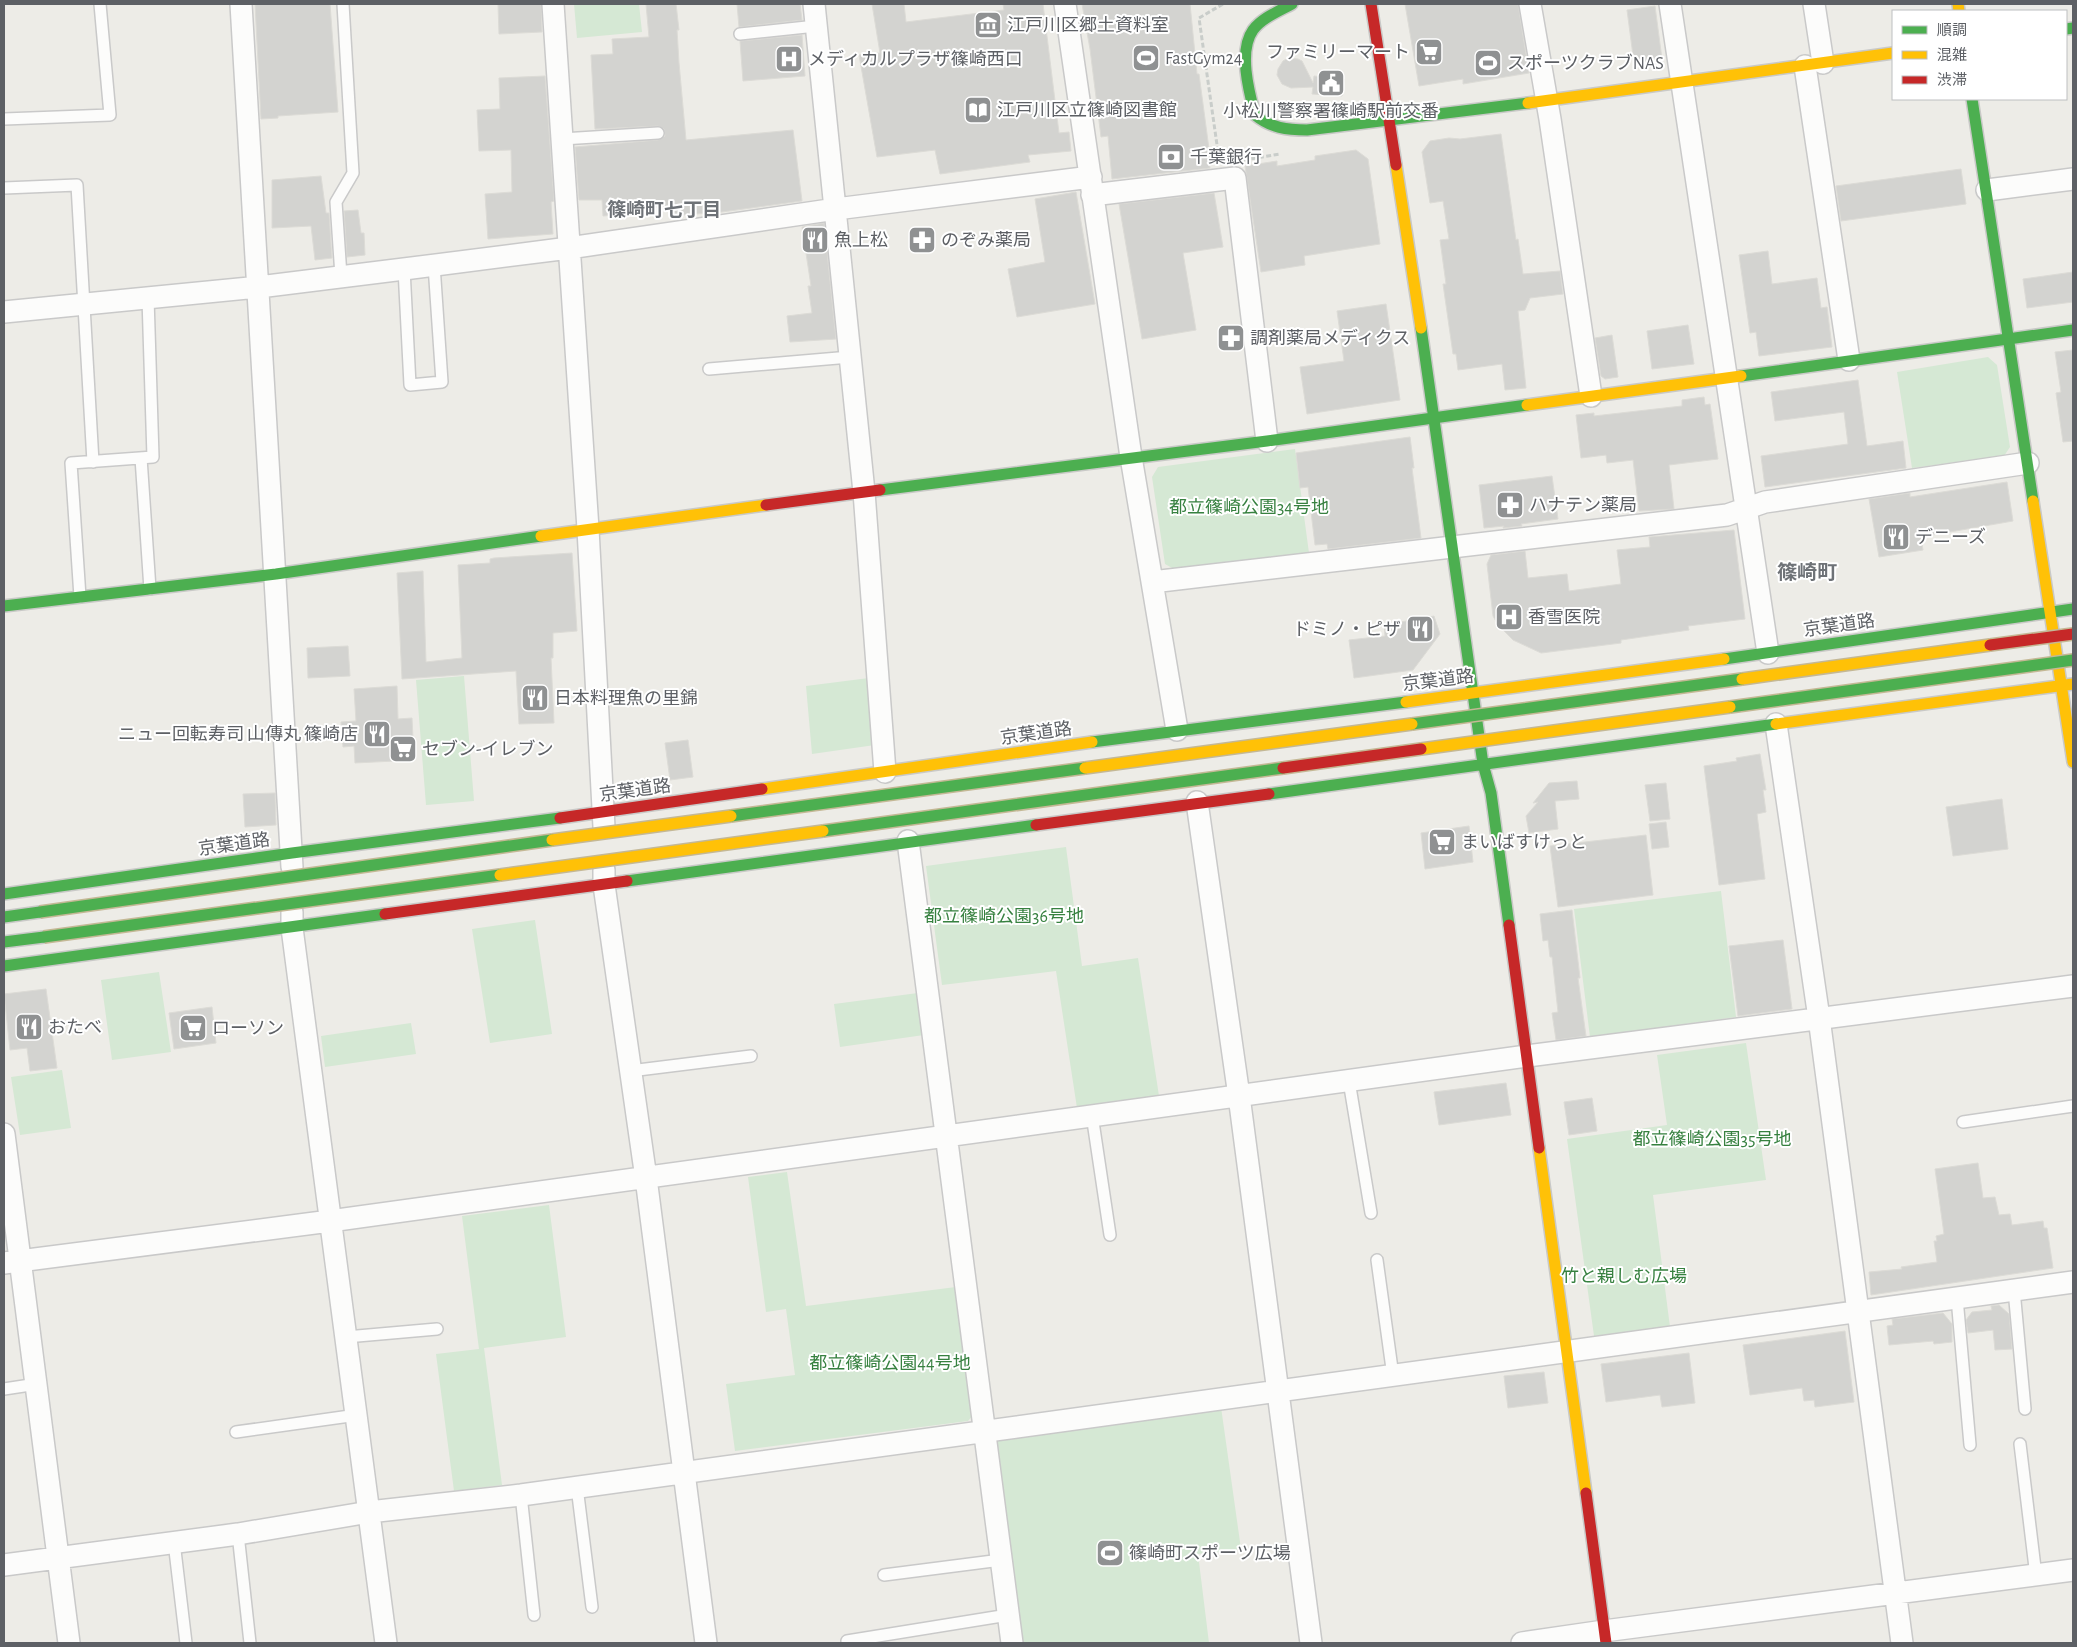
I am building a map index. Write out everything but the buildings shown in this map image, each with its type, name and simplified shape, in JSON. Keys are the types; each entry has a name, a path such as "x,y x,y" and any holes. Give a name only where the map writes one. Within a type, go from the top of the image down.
{"main road":[{"path":"1292,4 1262,23 1248,37 1245,51 1255,115 1262,122 1285,130 1307,130 1547,101 1892,53"},
{"path":"1371,4 1435,417 1483,764 1491,794 1605,1637"},
{"path":"1972,100 2050,612 2068,685 2073,762"},
{"path":"4,606 276,574 588,529 1131,457 1267,441 2073,330"},
{"name":"京葉道路","path":"4,894 292,853 604,812 1177,730 1474,693 1768,653 2073,608"},
{"path":"4,917 526,844 2073,634"},
{"path":"4,942 2073,660"},
{"path":"4,966 604,885 908,841 2068,685"}],"street":[{"path":"241,4 292,853 292,928 386,1643"},
{"path":"553,4 588,529 604,812 604,885 646,1178 706,1643"},
{"path":"814,4 864,492 885,772"},
{"path":"1065,4 1131,457 1177,730"},
{"path":"1530,4 1547,101 1591,396"},
{"path":"1670,4 1726,379 1748,509 1768,653"},
{"path":"1814,4 1814,65 1849,360"},
{"path":"4,312 259,287 569,248 836,209 1092,186 1235,178 1267,441"},
{"path":"1987,190 2073,179"},
{"path":"1152,582 1727,515 1765,502 2028,463"},
{"path":"1776,724 1819,1018 1902,1643"},
{"path":"1197,802 1239,1096 1311,1643"},
{"path":"908,841 1012,1643"},
{"path":"12,1262 646,1178 1092,1114 2073,986"},
{"path":"4,1134 12,1262 37,1384 69,1643"},
{"path":"4,1565 238,1534 369,1512 521,1495 2073,1282"},
{"path":"1522,1643 1605,1637 2073,1570"}],"lane":[{"path":"4,120 110,114 100,4"},
{"path":"341,276 336,202 353,173 343,4"},
{"path":"740,34 816,26"},
{"path":"562,139 658,133"},
{"path":"4,188 77,185 93,462"},
{"path":"404,269 410,385 442,382 434,265"},
{"path":"80,597 71,463 153,457 148,298"},
{"path":"709,370 850,357"},
{"path":"141,458 150,589"},
{"path":"630,1071 751,1056"},
{"path":"1349,1081 1371,1213"},
{"path":"1963,1122 2073,1106"},
{"path":"1092,1114 1110,1235"},
{"path":"1377,1260 1393,1376"},
{"path":"2014,1290 2026,1409"},
{"path":"1957,1298 1970,1445"},
{"path":"346,1337 437,1329"},
{"path":"4,1389 37,1384"},
{"path":"236,1432 357,1415"},
{"path":"2020,1444 2036,1576"},
{"path":"577,1487 592,1607"},
{"path":"521,1495 534,1615"},
{"path":"238,1534 250,1643"},
{"path":"174,1542 186,1643"},
{"path":"884,1575 1001,1560"},
{"path":"848,1643 847,1641 1008,1615"}],"path":[{"path":"1220,163 1199,18 1223,4"},
{"path":"1240,160 1288,153"}],"green space":[{"path":"574,4 639,4 642,32 577,38"},
{"path":"1988,357 1997,365 2010,447 2004,456 1912,468 1897,372"},
{"name":"都立篠崎公園34号地","path":"1295,449 1309,553 1174,569 1165,564 1152,477 1158,467"},
{"path":"464,676 474,801 426,805 416,680"},
{"path":"869,678 875,745 812,754 806,686"},
{"name":"都立篠崎公園36号地","path":"1066,847 1082,966 1138,958 1159,1096 1077,1108 1056,971 942,985 926,866"},
{"path":"1721,891 1736,1017 1590,1037 1574,909"},
{"path":"535,920 552,1034 490,1043 472,929"},
{"path":"159,972 171,1052 112,1060 101,980"},
{"path":"918,993 924,1035 840,1047 834,1004"},
{"path":"411,1023 416,1054 325,1067 321,1036"},
{"name":"都立篠崎公園35号地","path":"1746,1043 1766,1180 1653,1195 1670,1327 1594,1336 1567,1139 1667,1125 1657,1055"},
{"path":"62,1070 71,1128 20,1135 11,1077"},
{"name":"都立篠崎公園44号地","path":"787,1172 806,1306 956,1287 973,1415 968,1421 735,1451 726,1384 795,1375 786,1309 766,1312 748,1177"},
{"path":"549,1205 566,1337 484,1348 502,1485 454,1491 436,1354 479,1349 462,1216"},
{"path":"1221,1407 1241,1549 1198,1554 1209,1643 1022,1643 996,1436"}],"traffic: fast":[{"path":"1292,4 1261,22 1253,30 1246,49 1246,72 1255,115 1267,123 1286,129 1307,130 1528,103"},
{"path":"2067,29 2073,28"},
{"path":"1972,100 2033,501"},
{"path":"1421,328 1483,764 1491,793 1509,925"},
{"path":"1741,376 2073,330"},
{"path":"880,490 1267,441 1527,405"},
{"path":"4,606 276,574 541,536"},
{"path":"1724,659 2073,609"},
{"path":"1730,707 2073,660"},
{"path":"1412,724 1742,679"},
{"path":"1092,742 1406,702"},
{"path":"1269,794 1776,724"},
{"path":"731,816 1085,768"},
{"path":"823,831 1283,768"},
{"path":"4,894 292,853 560,818"},
{"path":"627,881 1036,825"},
{"path":"40,912 552,840"},
{"path":"44,937 500,875"},
{"path":"4,917 40,912"},
{"path":"4,966 385,914"},
{"path":"4,942 44,937"}],"traffic: slow":[{"path":"1958,4 1959,10"},
{"path":"1528,103 1892,53"},
{"path":"1396,165 1421,328"},
{"path":"1527,405 1741,376"},
{"path":"2033,501 2073,762"},
{"path":"541,536 766,505"},
{"path":"1742,679 1990,645"},
{"path":"1406,702 1724,659"},
{"path":"1776,724 2073,684"},
{"path":"1421,749 1730,707"},
{"path":"1085,768 1412,724"},
{"path":"762,789 1092,742"},
{"path":"552,840 731,816"},
{"path":"500,875 823,831"},
{"path":"1539,1148 1586,1493"}],"traffic: jam":[{"path":"1371,4 1396,165"},
{"path":"766,505 880,490"},
{"path":"1990,645 2073,634"},
{"path":"1283,768 1421,749"},
{"path":"560,818 762,789"},
{"path":"1036,825 1269,794"},
{"path":"385,914 627,881"},
{"path":"1509,925 1539,1148"},
{"path":"1586,1493 1606,1643"}],"place":[{"name":"江戸川区郷土資料室","path":"988,25"},
{"name":"ファミリーマート","path":"1429,52"},
{"name":"FastGym24","path":"1146,58"},
{"name":"メディカルプラザ篠崎西口","path":"789,59"},
{"name":"スポーツクラブNAS","path":"1488,63"},
{"name":"小松川警察署篠崎駅前交番","path":"1331,83"},
{"name":"江戸川区立篠崎図書館","path":"978,110"},
{"name":"千葉銀行","path":"1171,157"},
{"name":"魚上松","path":"815,240"},
{"name":"のぞみ薬局","path":"922,240"},
{"name":"調剤薬局メディクス","path":"1231,338"},
{"name":"ハナテン薬局","path":"1510,505"},
{"name":"デニーズ","path":"1896,537"},
{"name":"香雪医院","path":"1509,617"},
{"name":"ドミノ・ピザ","path":"1420,629"},
{"name":"日本料理魚の里錦","path":"535,698"},
{"name":"ニュー回転寿司 山傳丸 篠崎店","path":"377,734"},
{"name":"セブン-イレブン","path":"403,749"},
{"name":"まいばすけっと","path":"1442,842"},
{"name":"おたべ","path":"29,1027"},
{"name":"ローソン","path":"193,1028"},
{"name":"篠崎町スポーツ広場","path":"1110,1553"}],"district":[{"name":"篠崎町七丁目","path":"664,209"},
{"name":"篠崎町","path":"1807,572"}],"park label":[{"name":"竹と親しむ広場","path":"1624,1276"}]}
